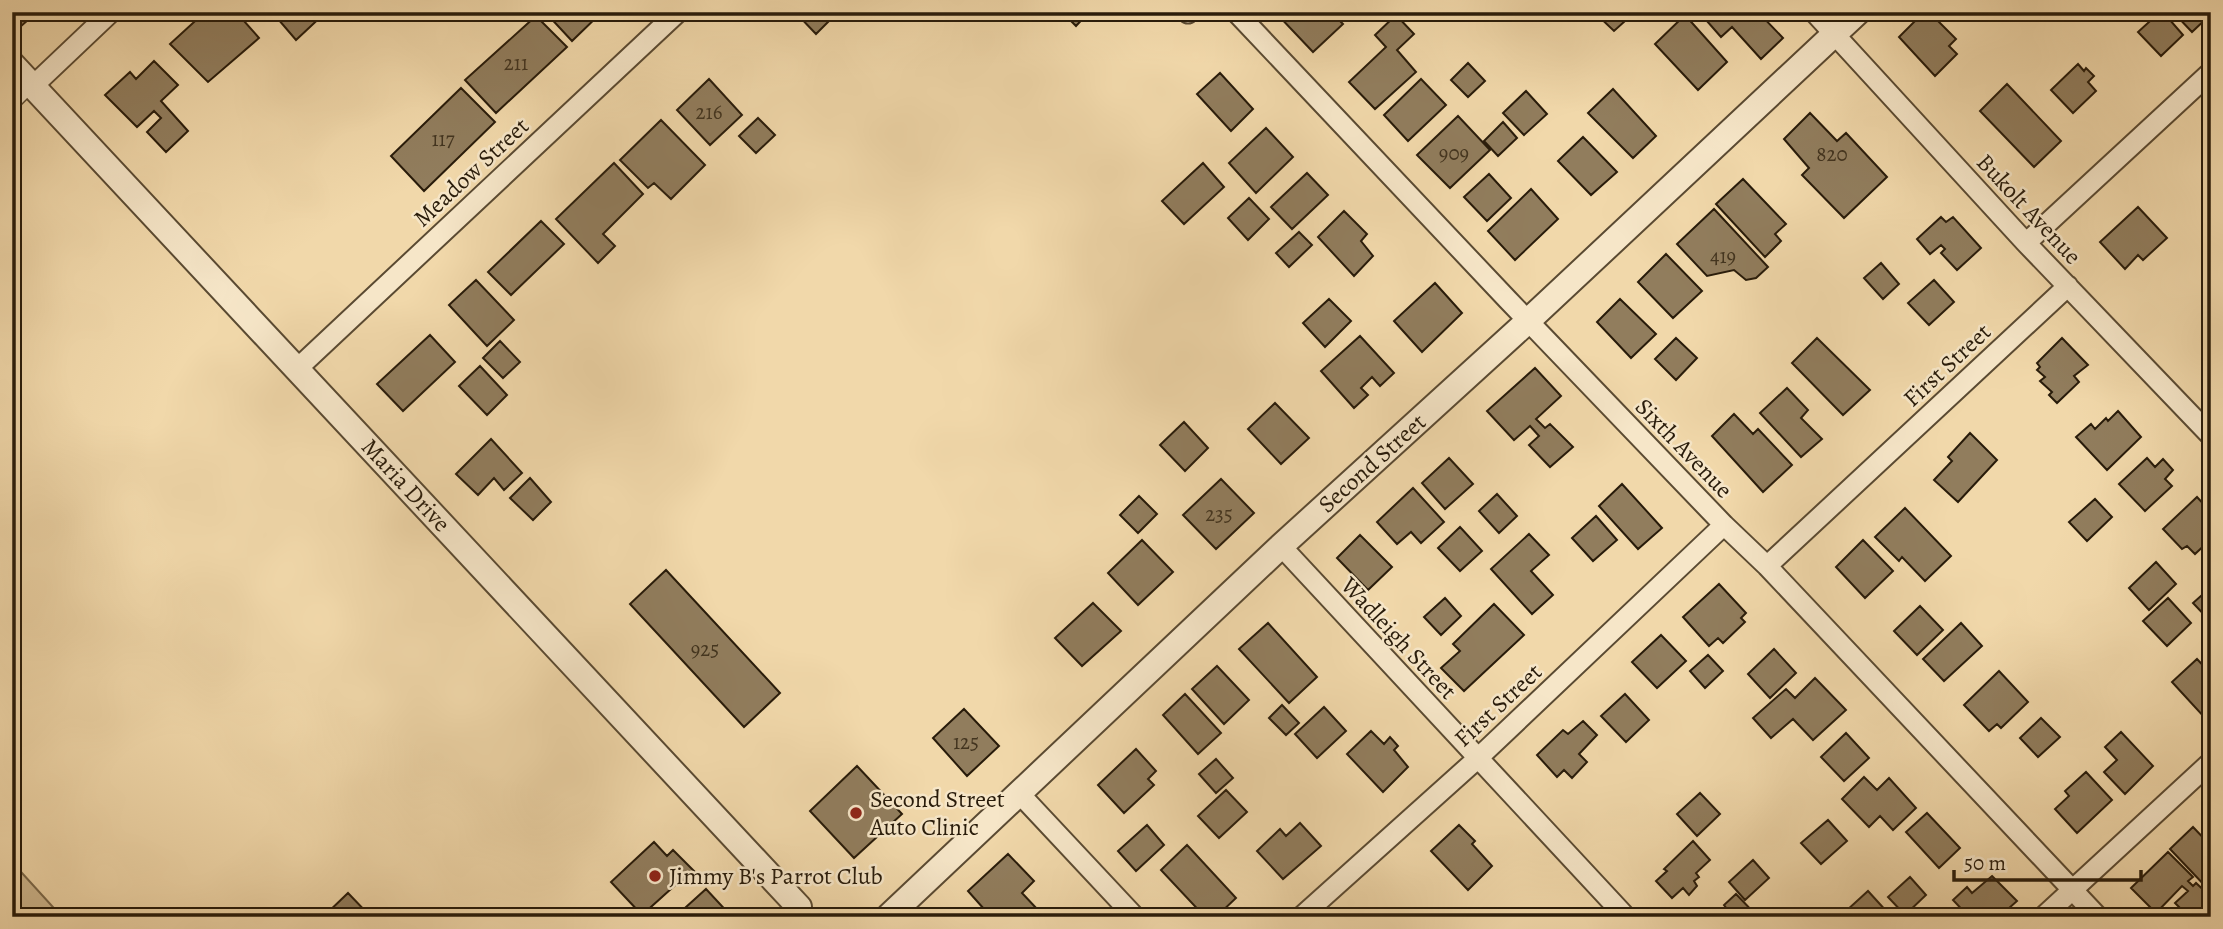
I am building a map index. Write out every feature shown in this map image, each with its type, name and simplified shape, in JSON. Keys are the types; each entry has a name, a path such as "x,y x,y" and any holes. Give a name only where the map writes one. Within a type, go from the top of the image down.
{"street":[{"path":"33,86 111,12"},
{"name":"Meadow Street","path":"298,368 678,12"},
{"name":"Sixth Avenue","path":"1236,12 1528,321 1724,525 1767,566 2098,917"},
{"name":"Bukolt Avenue","path":"1814,12 2026,243 2211,436"},
{"name":"Second Street","path":"888,917 1281,546 1528,321 1858,12"},
{"name":"Maria Drive","path":"12,64 807,914"},
{"path":"2026,243 2211,72"},
{"name":"First Street","path":"1767,566 2068,286"},
{"name":"First Street","path":"1301,917 1477,759 1724,525"},
{"name":"Wadleigh Street","path":"1281,546 1626,917"},
{"path":"2043,917 2211,762"},
{"path":"1018,793 1135,917"}],"lane":[{"path":"12,106 33,86"}],"shaded area":[{"path":"12,862 62,917 12,917"}],"building":[{"path":"12,12 37,12 19,28 12,21"},
{"path":"205,12 236,12 259,38 208,82 170,44"},
{"path":"272,12 326,12 296,40"},
{"path":"545,12 602,12 572,41"},
{"path":"795,12 838,12 816,34"},
{"path":"1062,12 1089,12 1076,26"},
{"path":"1275,12 1331,12 1343,24 1313,52"},
{"path":"1594,12 1635,12 1614,31"},
{"path":"1699,12 1758,12 1783,38 1761,59 1732,27 1721,37"},
{"path":"1924,12 1929,12 1956,39 1949,46 1957,54 1935,76 1899,37"},
{"path":"2163,12 2183,35 2161,56 2138,32"},
{"path":"2173,12 2207,12 2210,15 2192,32"},
{"path":"1396,15 1414,34 1397,50 1416,72 1375,109 1349,82 1386,47 1375,35"},
{"path":"1685,15 1727,62 1698,90 1655,44"},
{"path":"536,16 567,47 496,113 465,80"},
{"path":"154,61 178,85 161,101 188,131 166,152 147,132 161,118 154,111 137,127 105,95 130,72 136,79"},
{"path":"1468,63 1485,81 1468,97 1451,80"},
{"path":"2078,64 2094,76 2088,82 2096,91 2073,113 2051,90"},
{"path":"1220,73 1253,109 1231,131 1197,94"},
{"path":"709,79 742,115 710,145 677,110"},
{"path":"1421,79 1446,105 1408,141 1384,115"},
{"path":"2007,84 2061,141 2034,167 1980,111"},
{"path":"461,88 495,122 424,191 391,156"},
{"path":"1613,89 1656,136 1633,158 1588,113"},
{"path":"1526,91 1547,114 1524,135 1503,113"},
{"path":"1810,113 1837,141 1846,133 1887,177 1844,218 1802,175 1809,168 1784,139"},
{"path":"1458,116 1490,150 1450,188 1417,155"},
{"path":"758,118 775,135 756,153 739,136"},
{"path":"661,120 705,165 671,199 654,183 648,188 620,160"},
{"path":"1503,122 1517,138 1498,156 1484,141"},
{"path":"1266,128 1293,157 1256,193 1229,163"},
{"path":"1583,137 1617,172 1591,195 1558,161"},
{"path":"614,163 643,194 603,234 615,246 598,263 556,219"},
{"path":"1203,163 1224,187 1184,224 1162,201"},
{"path":"1307,173 1328,195 1292,229 1271,207"},
{"path":"1489,174 1511,198 1487,221 1464,197"},
{"path":"1743,179 1786,224 1775,234 1781,241 1765,257 1716,204"},
{"path":"1531,189 1558,219 1515,260 1488,231"},
{"path":"1249,198 1269,219 1248,240 1228,218"},
{"path":"2138,207 2167,238 2143,260 2138,255 2125,269 2100,242"},
{"path":"1714,209 1768,267 1756,278 1746,280 1734,270 1707,276 1677,244"},
{"path":"1344,211 1367,234 1361,241 1373,256 1354,276 1318,237"},
{"path":"1941,217 1946,222 1953,217 1981,248 1957,270 1941,253 1945,249 1941,245 1930,254 1917,239"},
{"path":"541,221 564,244 511,295 488,272"},
{"path":"1299,232 1312,245 1289,267 1276,253"},
{"path":"1666,254 1702,291 1673,318 1638,282"},
{"path":"1881,263 1899,284 1883,299 1864,278"},
{"path":"476,280 514,320 487,346 449,305"},
{"path":"1934,280 1954,302 1929,325 1908,303"},
{"path":"1435,283 1462,313 1422,352 1394,321"},
{"path":"1329,299 1351,321 1325,347 1303,323"},
{"path":"1620,299 1656,334 1631,358 1597,322"},
{"path":"430,335 455,362 403,411 377,384"},
{"path":"1360,336 1394,373 1380,386 1372,377 1361,388 1368,395 1354,408 1321,371"},
{"path":"1676,338 1697,358 1676,380 1655,359"},
{"path":"1817,338 1870,390 1843,415 1792,363"},
{"path":"2062,338 2088,365 2074,376 2079,382 2057,403 2049,395 2052,392 2040,381 2045,377 2037,370 2040,367 2037,363"},
{"path":"500,341 520,362 503,378 483,358"},
{"path":"480,366 507,395 487,415 459,386"},
{"path":"1535,368 1561,396 1536,419 1545,428 1550,424 1573,447 1550,467 1529,445 1539,436 1530,426 1514,440 1487,411"},
{"path":"1787,388 1808,410 1801,418 1822,439 1801,457 1760,413"},
{"path":"1275,403 1309,438 1281,464 1248,429"},
{"path":"2118,411 2141,437 2107,470 2076,437 2091,424 2095,429 2106,418 2108,421"},
{"path":"1734,414 1753,434 1758,429 1792,465 1763,492 1712,436"},
{"path":"1184,422 1208,448 1185,471 1160,445"},
{"path":"1970,433 1997,460 1958,502 1934,480 1952,461 1948,457"},
{"path":"491,439 522,473 504,490 494,478 478,495 456,474"},
{"path":"1449,458 1473,484 1445,509 1422,483"},
{"path":"2147,458 2155,467 2163,459 2173,470 2165,479 2172,486 2145,511 2119,484"},
{"path":"530,478 551,502 533,520 510,498"},
{"path":"1221,479 1254,513 1216,549 1183,515"},
{"path":"1622,484 1662,528 1638,549 1599,506"},
{"path":"1413,488 1444,522 1421,543 1411,532 1397,544 1377,522"},
{"path":"1497,494 1517,516 1499,533 1479,511"},
{"path":"1139,496 1157,514 1138,533 1120,515"},
{"path":"2197,497 2208,509 2211,507 2211,539 2195,554 2187,546 2182,549 2163,529"},
{"path":"2095,499 2112,517 2087,541 2069,522"},
{"path":"1905,508 1951,556 1925,581 1902,557 1899,561 1875,537"},
{"path":"1596,516 1617,540 1593,561 1572,538"},
{"path":"1460,527 1482,551 1460,571 1438,548"},
{"path":"1529,534 1549,555 1531,571 1553,595 1532,614 1491,569"},
{"path":"1360,535 1392,567 1368,590 1337,558"},
{"path":"1142,540 1173,572 1138,605 1108,573"},
{"path":"1863,540 1893,571 1865,598 1836,567"},
{"path":"2156,562 2176,584 2149,610 2129,588"},
{"path":"666,570 780,693 744,727 630,604"},
{"path":"1719,584 1746,613 1741,618 1745,622 1723,643 1718,638 1709,646 1683,617"},
{"path":"2211,587 2211,622 2193,603"},
{"path":"1445,598 1461,616 1441,635 1424,617"},
{"path":"2168,598 2191,623 2167,646 2143,621"},
{"path":"1093,603 1121,631 1082,666 1055,638"},
{"path":"1494,604 1524,635 1464,691 1441,668 1460,651 1453,644"},
{"path":"1920,606 1943,630 1917,655 1894,631"},
{"path":"1268,623 1317,677 1289,703 1239,649"},
{"path":"1961,623 1982,646 1944,681 1923,659"},
{"path":"1661,635 1686,661 1657,688 1632,662"},
{"path":"1774,649 1796,673 1770,698 1748,674"},
{"path":"1708,655 1723,671 1705,688 1690,671"},
{"path":"2197,659 2211,674 2211,714 2205,718 2172,682"},
{"path":"1217,666 1249,700 1224,724 1192,689"},
{"path":"1999,671 2028,702 2001,728 1997,724 1989,731 1964,705"},
{"path":"1815,678 1846,710 1813,740 1793,719 1771,738 1753,718 1786,689 1795,698"},
{"path":"1185,694 1221,733 1198,754 1163,715"},
{"path":"1625,694 1649,720 1626,742 1601,716"},
{"path":"1282,705 1299,723 1286,735 1269,718"},
{"path":"1324,707 1346,731 1317,758 1295,734"},
{"path":"964,709 999,746 967,776 933,738"},
{"path":"2041,718 2060,737 2038,757 2020,738"},
{"path":"1583,721 1597,735 1579,754 1587,762 1572,778 1564,770 1557,777 1537,755 1563,730 1568,734"},
{"path":"1371,731 1384,744 1390,737 1398,746 1394,750 1408,767 1383,792 1347,754"},
{"path":"2121,732 2153,766 2125,794 2104,772 2117,760 2105,747"},
{"path":"1846,733 1869,758 1844,781 1821,757"},
{"path":"1136,749 1156,771 1148,779 1154,785 1124,813 1098,785"},
{"path":"1216,759 1233,778 1216,793 1199,774"},
{"name":"Second Street Auto Clinic","path":"857,766 902,814 854,858 810,811"},
{"path":"2086,772 2112,800 2077,833 2055,809 2069,796 2065,791"},
{"path":"1864,777 1877,790 1889,778 1916,808 1893,830 1880,816 1869,827 1842,799"},
{"path":"1226,790 1247,812 1219,838 1198,816"},
{"path":"1700,793 1720,814 1697,836 1677,814"},
{"path":"1927,813 1960,848 1939,868 1906,832"},
{"path":"1828,820 1847,841 1821,864 1801,843"},
{"path":"1300,823 1321,846 1283,879 1257,851 1280,829 1286,836"},
{"path":"1147,825 1164,845 1136,871 1118,851"},
{"path":"1459,825 1475,841 1472,844 1492,866 1468,890 1431,851"},
{"path":"2193,827 2211,846 2209,890 2170,849"},
{"path":"1693,841 1710,860 1696,873 1699,877 1694,881 1697,886 1689,895 1683,888 1672,898 1656,881 1667,871 1664,869"},
{"name":"Jimmy B's Parrot Club","path":"654,842 667,856 673,850 696,873 685,883 682,879 642,915 611,882"},
{"path":"1187,845 1236,898 1216,917 1205,917 1161,870"},
{"path":"2168,852 2193,877 2188,881 2193,886 2196,883 2211,897 2211,907 2200,917 2189,917 2175,903 2188,891 2182,886 2156,913 2131,888"},
{"path":"1008,854 1034,881 1022,893 1038,910 1030,917 975,917 984,909 968,891"},
{"path":"1753,860 1769,878 1745,900 1729,882"},
{"path":"1992,876 2017,901 1999,917 1969,917 1953,900 1967,887 1972,893"},
{"path":"1910,877 1926,895 1905,915 1888,897"},
{"path":"706,889 732,917 675,917"},
{"path":"1868,891 1888,913 1883,917 1852,917 1846,911"},
{"path":"348,893 371,917 323,917"},
{"path":"1736,894 1758,917 1718,917 1727,909 1724,905"}],"place":[{"name":"Second Street Auto Clinic","path":"856,813"},
{"name":"Jimmy B's Parrot Club","path":"655,876"}]}
